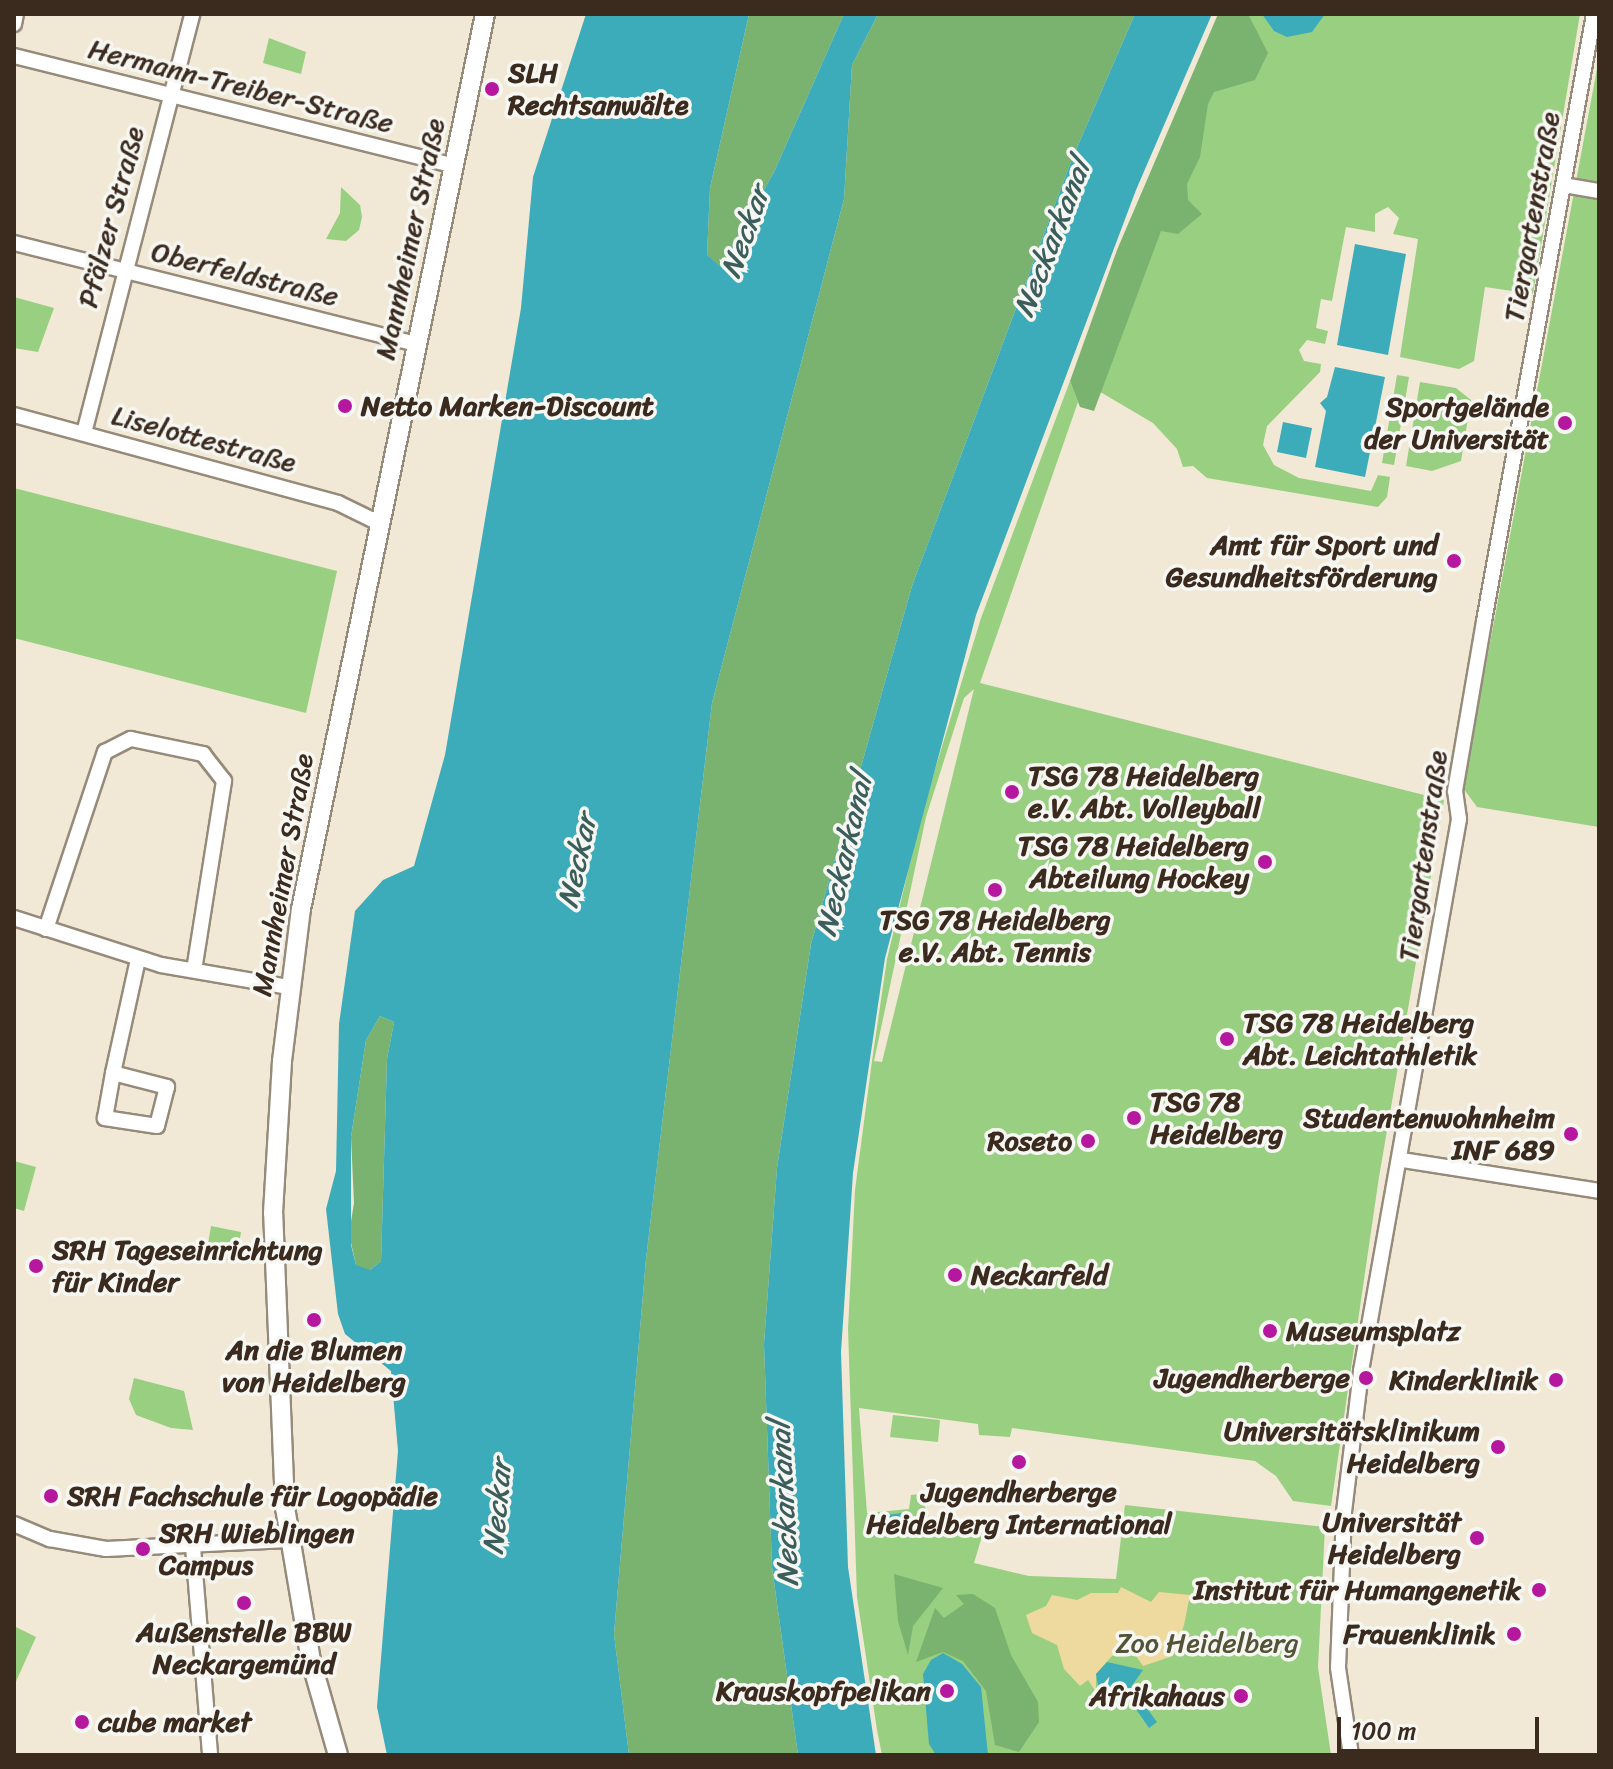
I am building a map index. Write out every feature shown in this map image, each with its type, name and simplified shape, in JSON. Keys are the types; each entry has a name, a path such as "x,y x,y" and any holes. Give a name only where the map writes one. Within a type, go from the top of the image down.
{"street":[{"path":"14,24 16,14"},
{"name":"Pfälzer Straße","path":"84,433 122,271 192,14"},
{"name":"Mannheimer Straße","path":"338,1755 311,1661 288,1540 273,1213 289,987 377,522 485,14"},
{"name":"Tiergartenstraße","path":"1351,1755 1338,1668 1344,1512 1361,1371 1402,1160 1459,819 1455,791 1594,14"},
{"name":"Hermann-Treiber-Straße","path":"14,56 454,166"},
{"path":"1564,185 1599,191"},
{"name":"Oberfeldstraße","path":"14,243 416,344"},
{"name":"Liselottestraße","path":"14,415 338,503 377,522"},
{"path":"46,929 105,752 131,739 203,754 224,781 194,970"},
{"path":"14,918 138,959 289,987"},
{"path":"113,1073 167,1087 157,1126 105,1118 113,1073 138,959"},
{"path":"1402,1160 1599,1191"},
{"path":"14,1524 90,1548 193,1547 288,1540"},
{"path":"193,1547 210,1755"}],"green space":[{"path":"749,14 844,14 774,172 721,268 707,255 710,188"},
{"path":"878,14 1135,14 1072,159 912,586 811,944 777,1168 764,1344 772,1567 798,1755 629,1755 614,1634 646,1259 712,703 844,199 852,65"},
{"path":"1218,14 1248,14 1268,53 1255,80 1214,92 1208,104 1200,157 1187,184 1188,200 1202,214 1178,234 1161,231 1094,411 1080,407 1070,381 1117,250"},
{"path":"1232,14 1580,14 1533,294 1485,287 1474,361 1459,369 1400,357 1418,239 1393,234 1399,218 1388,207 1375,214 1375,232 1346,227 1332,301 1321,299 1316,328 1328,331 1325,344 1307,340 1299,350 1304,361 1321,364 1320,372 1267,426 1263,445 1274,465 1299,478 1371,491 1378,475 1390,477 1387,497 1378,507 1207,478 1193,466 1183,467 1177,449 1153,423 1085,383"},
{"path":"269,38 306,52 301,74 263,63"},
{"name":"Sportgelände der Universität","path":"1599,58 1599,827 1477,807 1463,788"},
{"path":"341,187 360,205 362,217 359,230 346,241 326,239 340,213"},
{"path":"14,297 54,308 38,352 14,348"},
{"path":"1397,375 1409,377 1394,465 1382,463"},
{"name":"TSG 78 Heidelberg","path":"1070,381 1078,402 980,683 1444,800 1379,1177 1331,1506 1293,1501 1276,1476 1255,1461 1012,1428 1010,1437 979,1435 978,1424 859,1408 867,1513 909,1509 911,1495 920,1494 933,1528 983,1533 974,1563 1029,1576 1116,1579 1125,1505 1325,1527 1318,1667 1331,1755 882,1755 857,1597 848,1329 855,1190 887,959 923,809 981,618","holes":["974,689 882,1062 874,1061 926,817 964,698"]},
{"path":"1420,382 1456,388 1471,400 1461,461 1432,471 1406,466"},
{"path":"14,488 337,571 306,713 14,638"},
{"path":"380,1016 394,1022 387,1059 381,1261 370,1270 362,1270 356,1265 349,1234 354,1203 351,1137 366,1040"},
{"path":"14,1161 36,1167 24,1211 14,1208"},
{"path":"211,1226 241,1232 236,1262 206,1256"},
{"path":"134,1378 184,1391 193,1430 171,1428 136,1415 129,1399"},
{"path":"893,1415 940,1420 938,1442 890,1437"},
{"path":"894,1574 943,1588 913,1626 908,1655 898,1621"},
{"path":"973,1594 995,1608 1011,1655 1038,1702 1039,1722 1019,1752 995,1745 986,1691 963,1661 943,1652 916,1662 935,1608 944,1618 964,1604 956,1595"},
{"path":"14,1626 36,1637 14,1686"}],"sand":[{"path":"1121,1587 1151,1602 1159,1592 1190,1595 1184,1625 1173,1656 1143,1666 1136,1656 1112,1656 1096,1674 1096,1692 1088,1680 1080,1686 1064,1669 1057,1645 1032,1633 1026,1615 1046,1606 1052,1595 1077,1600 1091,1593 1118,1593"}],"water":[{"name":"Neckar","path":"586,14 749,14 710,188 707,255 721,267 774,172 844,14 878,14 852,65 844,199 712,703 646,1259 614,1634 629,1755 387,1755 377,1707 398,1451 391,1371 345,1334 338,1314 326,1209 336,1171 339,1024 355,911 383,880 414,866 445,755 521,308 533,177","holes":["380,1016 394,1022 387,1059 381,1261 370,1270 356,1265 351,1245 351,1137 366,1040"]},
{"name":"Neckarkanal","path":"1135,14 1212,14 1136,190 976,615 885,958 853,1173 841,1352 848,1567 876,1755 798,1755 772,1567 764,1344 777,1168 811,944 912,586 1072,159"},
{"path":"1262,14 1325,14 1312,32 1287,37 1274,31"},
{"path":"1355,244 1406,254 1388,355 1337,345"},
{"path":"1335,367 1385,377 1365,477 1315,467 1326,411 1320,403 1327,397"},
{"path":"1283,422 1312,428 1306,458 1277,452"},
{"path":"902,1513 918,1532 915,1537 894,1529 875,1533 871,1517"},
{"path":"943,1653 962,1664 981,1687 988,1755 936,1755 929,1744 923,1674 931,1660"},
{"path":"1107,1662 1143,1670 1131,1687 1157,1722 1149,1728 1129,1699 1099,1691 1096,1674"}],"place":[{"name":"SLH Rechtsanwälte","path":"492,89"},
{"name":"Netto Marken-Discount","path":"345,406"},
{"name":"Sportgelände der Universität","path":"1565,423"},
{"name":"Amt für Sport und Gesundheitsförderung","path":"1454,561"},
{"name":"TSG 78 Heidelberg e.V. Abt. Volleyball","path":"1012,792"},
{"name":"TSG 78 Heidelberg Abteilung Hockey","path":"1265,862"},
{"name":"TSG 78 Heidelberg e.V. Abt. Tennis","path":"995,890"},
{"name":"TSG 78 Heidelberg Abt. Leichtathletik","path":"1227,1039"},
{"name":"TSG 78 Heidelberg","path":"1134,1118"},
{"name":"Studentenwohnheim INF 689","path":"1571,1134"},
{"name":"Roseto","path":"1088,1141"},
{"name":"SRH Tageseinrichtung für Kinder","path":"36,1266"},
{"name":"Neckarfeld","path":"955,1275"},
{"name":"An die Blumen von Heidelberg","path":"314,1320"},
{"name":"Museumsplatz","path":"1270,1331"},
{"name":"Jugendherberge","path":"1366,1378"},
{"name":"Kinderklinik","path":"1556,1380"},
{"name":"Universitätsklinikum Heidelberg","path":"1498,1447"},
{"name":"Jugendherberge Heidelberg International","path":"1019,1462"},
{"name":"SRH Fachschule für Logopädie","path":"51,1496"},
{"name":"Universität Heidelberg","path":"1477,1538"},
{"name":"SRH Wieblingen Campus","path":"143,1549"},
{"name":"Institut für Humangenetik","path":"1539,1590"},
{"name":"Außenstelle BBW Neckargemünd","path":"244,1603"},
{"name":"Frauenklinik","path":"1514,1634"},
{"name":"Krauskopfpelikan","path":"947,1691"},
{"name":"Afrikahaus","path":"1241,1696"},
{"name":"cube market","path":"82,1722"}],"park label":[{"name":"Zoo Heidelberg","path":"1207,1643"}]}
